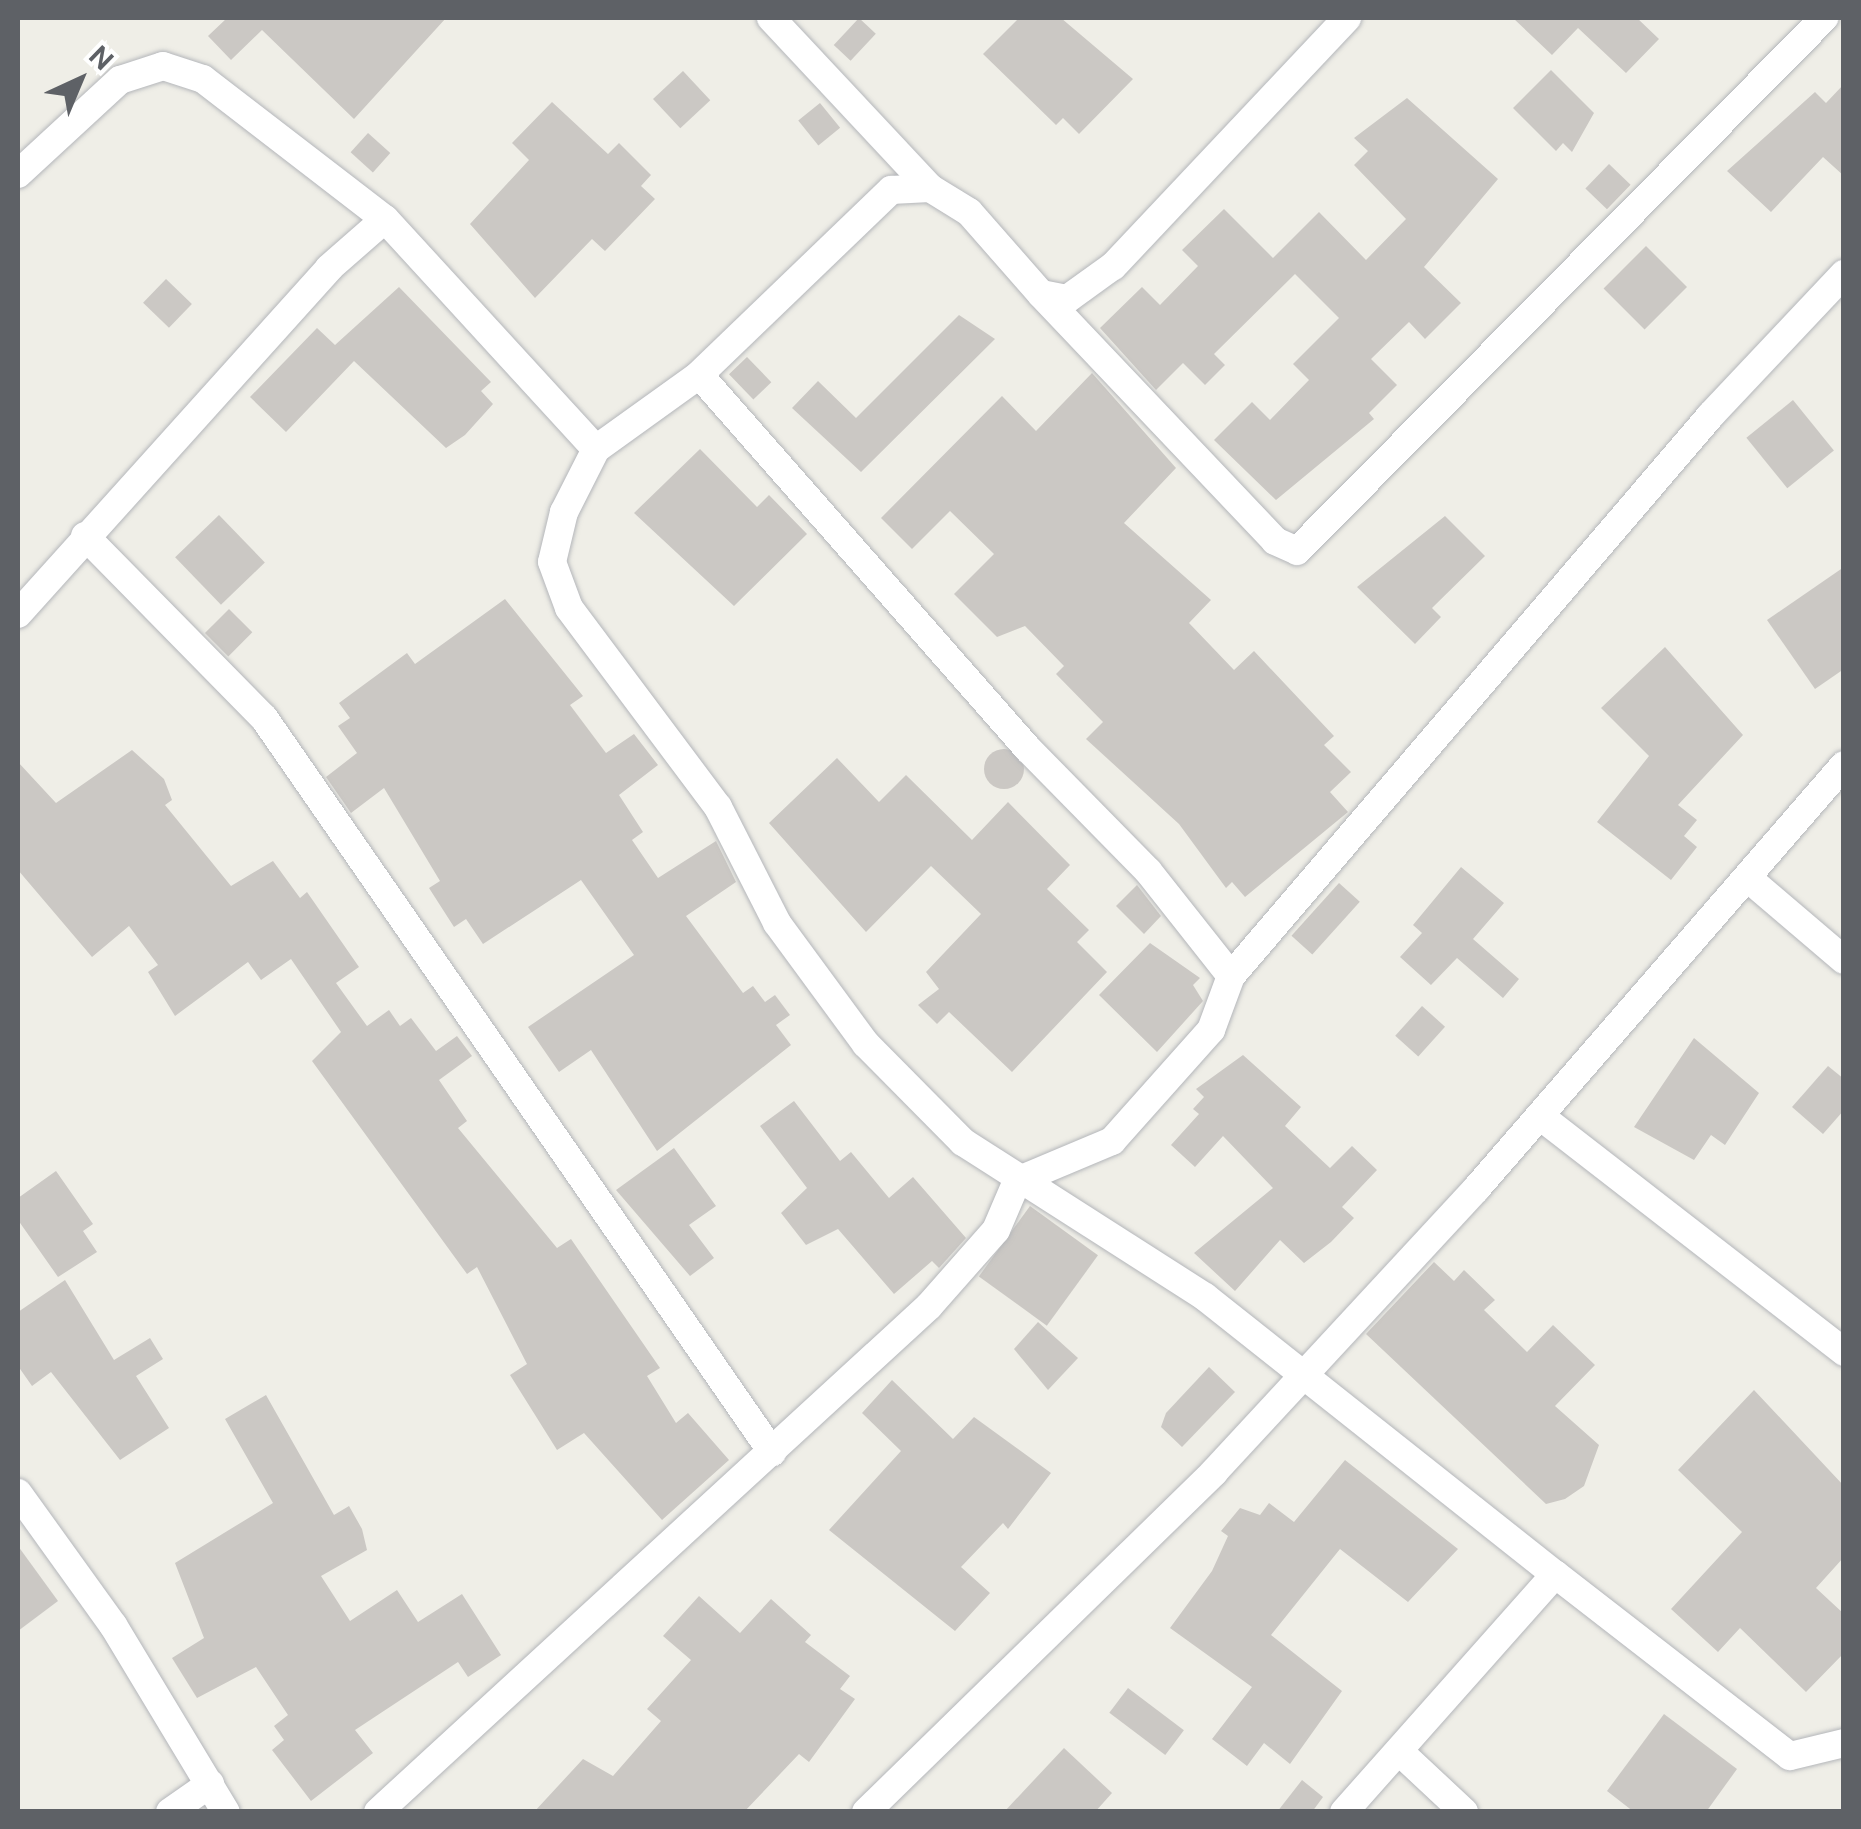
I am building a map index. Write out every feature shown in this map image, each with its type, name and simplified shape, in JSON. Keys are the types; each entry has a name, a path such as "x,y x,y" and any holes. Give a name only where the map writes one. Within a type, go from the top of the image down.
{"street":[{"path":"771,18 930,188 969,212 1041,294 1275,541 1297,551 1824,18"},
{"path":"1041,294 1067,299 1088,290 1346,18"},
{"path":"18,174 120,80 163,66 203,79 384,219 596,449"},
{"path":"930,188 891,190 699,375 596,449 564,512 552,562 569,608 718,807 777,923 866,1044 963,1142 1017,1181 1205,1297 1300,1378 1790,1756 1844,1743"},
{"path":"18,614 84,536 384,219"},
{"path":"378,1812 928,1306 996,1230 1017,1181 1112,1141 1212,1030 1231,976 1711,414 1844,274"},
{"path":"699,375 1028,749 1148,870 1231,976"},
{"path":"84,536 264,718 772,1452"},
{"path":"866,1812 1300,1378 1750,880 1844,765"},
{"path":"1750,880 1844,960"},
{"path":"1540,1116 1844,1352"},
{"path":"18,1493 226,1812"},
{"path":"1344,1812 1402,1754 1554,1574"},
{"path":"1402,1754 1464,1812"},
{"path":"170,1812 210,1784"}],"building":[{"path":"227,18 446,18 354,119 262,30 231,60 208,36"},
{"path":"859,18 876,34 851,61 834,45"},
{"path":"1019,18 1061,18 1133,79 1079,134 1063,118 1056,125 983,54"},
{"path":"1513,18 1637,18 1659,39 1626,73 1578,28 1552,55"},
{"path":"1551,70 1594,113 1572,152 1563,143 1556,151 1513,108"},
{"path":"683,71 710,100 680,128 653,99"},
{"path":"1844,84 1844,176 1823,157 1771,212 1727,171 1815,92 1826,103"},
{"path":"1407,98 1498,179 1424,267 1461,303 1425,339 1409,322 1371,359 1397,385 1369,413 1374,419 1276,500 1214,440 1252,402 1270,420 1309,380 1293,364 1339,318 1295,274 1214,354 1225,365 1205,385 1183,363 1156,390 1100,328 1142,287 1160,305 1198,266 1182,250 1224,209 1273,258 1319,212 1366,260 1406,219 1354,165 1368,151 1354,138"},
{"path":"552,102 608,154 619,143 651,175 641,186 655,199 605,251 592,239 535,298 470,224 529,160 512,143"},
{"path":"820,103 840,128 818,145 798,121"},
{"path":"368,133 390,153 373,172 351,152"},
{"path":"1609,164 1631,185 1607,209 1585,188"},
{"path":"1646,246 1687,287 1645,329 1604,288"},
{"path":"166,279 192,304 169,328 143,303"},
{"path":"399,287 491,382 481,391 493,404 465,435 446,448 354,361 286,432 250,397 317,328 335,345"},
{"path":"959,315 995,339 861,472 792,408 818,381 856,418"},
{"path":"747,357 771,382 753,400 729,374"},
{"path":"1092,373 1176,468 1124,523 1211,600 1189,623 1234,670 1254,651 1334,736 1324,745 1351,772 1330,792 1348,812 1245,897 1232,882 1226,888 1179,824 1086,739 1103,722 1056,674 1064,666 1025,626 997,637 954,594 994,554 950,511 912,549 881,518 1002,396 1036,431"},
{"path":"1793,400 1834,451 1787,488 1746,438"},
{"path":"700,449 757,507 769,495 807,534 734,606 634,513"},
{"path":"219,515 265,562 221,605 175,557"},
{"path":"1445,516 1485,556 1432,608 1441,617 1415,644 1357,587"},
{"path":"1844,567 1844,669 1815,689 1767,620"},
{"path":"505,599 583,696 570,705 606,753 634,734 658,765 619,795 643,832 632,840 658,878 716,841 736,882 686,916 743,993 753,986 765,1002 775,995 790,1015 776,1025 791,1045 657,1151 591,1050 559,1072 528,1027 634,955 581,880 483,944 466,919 454,927 429,888 440,881 384,788 351,813 326,777 357,753 338,726 350,718 339,703 407,653 415,664"},
{"path":"229,609 252,632 228,656 205,633"},
{"path":"1665,647 1743,735 1678,805 1697,820 1684,836 1697,847 1671,880 1597,822 1649,756 1601,708"},
{"path":"1004,749 1018,755 1024,769 1018,783 1004,789 990,783 984,769 990,755"},
{"path":"132,750 164,779 172,800 165,805 231,886 273,861 300,898 307,892 359,967 336,983 367,1026 389,1010 400,1026 411,1018 436,1051 457,1036 472,1056 439,1080 467,1121 458,1128 557,1248 571,1239 660,1368 647,1376 676,1423 688,1413 729,1460 662,1520 584,1433 557,1450 510,1375 527,1364 477,1267 467,1274 312,1061 341,1032 291,959 261,980 248,962 175,1016 148,972 158,965 129,926 92,957 18,870 18,762 56,803"},
{"path":"837,758 879,802 906,775 972,840 1008,802 1070,865 1047,889 1089,930 1077,942 1107,972 1012,1072 949,1012 937,1024 918,1005 939,989 926,972 981,914 931,866 866,932 769,823"},
{"path":"1461,867 1504,903 1473,939 1519,979 1503,998 1457,958 1431,985 1400,957 1422,933 1413,925"},
{"path":"1339,883 1360,902 1312,954 1291,936"},
{"path":"1137,885 1161,916 1144,934 1116,906"},
{"path":"1150,943 1200,978 1193,985 1203,1001 1157,1052 1099,995"},
{"path":"1422,1006 1445,1027 1418,1056 1395,1036"},
{"path":"1694,1038 1759,1093 1725,1145 1711,1135 1694,1160 1634,1127"},
{"path":"1243,1055 1301,1107 1285,1126 1330,1168 1352,1146 1377,1170 1342,1207 1354,1218 1331,1242 1304,1263 1280,1240 1235,1291 1194,1253 1273,1188 1223,1136 1195,1167 1171,1145 1199,1114 1193,1109 1204,1097 1196,1089"},
{"path":"1828,1066 1844,1079 1844,1110 1823,1134 1792,1107"},
{"path":"794,1101 840,1161 851,1152 889,1198 913,1177 966,1238 939,1268 932,1261 894,1294 838,1229 806,1245 781,1213 807,1188 760,1126"},
{"path":"674,1148 716,1206 689,1225 714,1258 690,1276 616,1190"},
{"path":"56,1171 93,1224 83,1231 97,1252 58,1277 18,1220 18,1198"},
{"path":"1030,1206 1098,1255 1047,1326 979,1276"},
{"path":"1434,1262 1454,1281 1464,1270 1495,1300 1484,1310 1527,1352 1553,1325 1595,1365 1555,1406 1599,1445 1584,1486 1565,1499 1546,1504 1366,1334"},
{"path":"65,1280 114,1360 150,1338 163,1359 136,1376 169,1428 120,1460 51,1372 32,1386 18,1366 18,1312"},
{"path":"1038,1322 1078,1358 1048,1390 1014,1349"},
{"path":"1209,1367 1235,1392 1182,1447 1161,1427 1166,1413"},
{"path":"892,1380 953,1439 974,1417 1051,1473 1008,1529 1003,1523 961,1567 990,1593 955,1631 829,1530 901,1451 862,1413"},
{"path":"1754,1390 1844,1486 1844,1557 1816,1588 1844,1614 1844,1653 1806,1692 1740,1628 1718,1652 1671,1609 1742,1532 1678,1470"},
{"path":"266,1395 334,1515 349,1506 362,1529 367,1550 321,1576 350,1621 397,1590 418,1622 462,1594 501,1655 468,1677 458,1662 355,1730 373,1753 311,1801 272,1750 284,1740 274,1726 288,1715 256,1667 197,1698 172,1658 204,1638 175,1563 273,1503 225,1419"},
{"path":"1345,1460 1458,1549 1408,1602 1340,1549 1271,1635 1342,1691 1290,1764 1264,1743 1247,1766 1212,1739 1252,1687 1170,1628 1212,1571 1228,1536 1221,1531 1240,1508 1260,1515 1269,1503 1294,1522"},
{"path":"18,1546 58,1601 18,1631"},
{"path":"699,1596 740,1633 771,1599 811,1635 805,1642 850,1676 840,1689 855,1699 809,1762 799,1754 744,1812 534,1812 583,1759 613,1776 661,1721 647,1709 691,1660 663,1636"},
{"path":"1128,1688 1184,1730 1165,1755 1109,1713"},
{"path":"1664,1714 1737,1769 1706,1812 1634,1812 1607,1791"},
{"path":"1064,1748 1112,1793 1095,1812 1004,1812"},
{"path":"1302,1780 1323,1797 1312,1812 1277,1812"}]}
